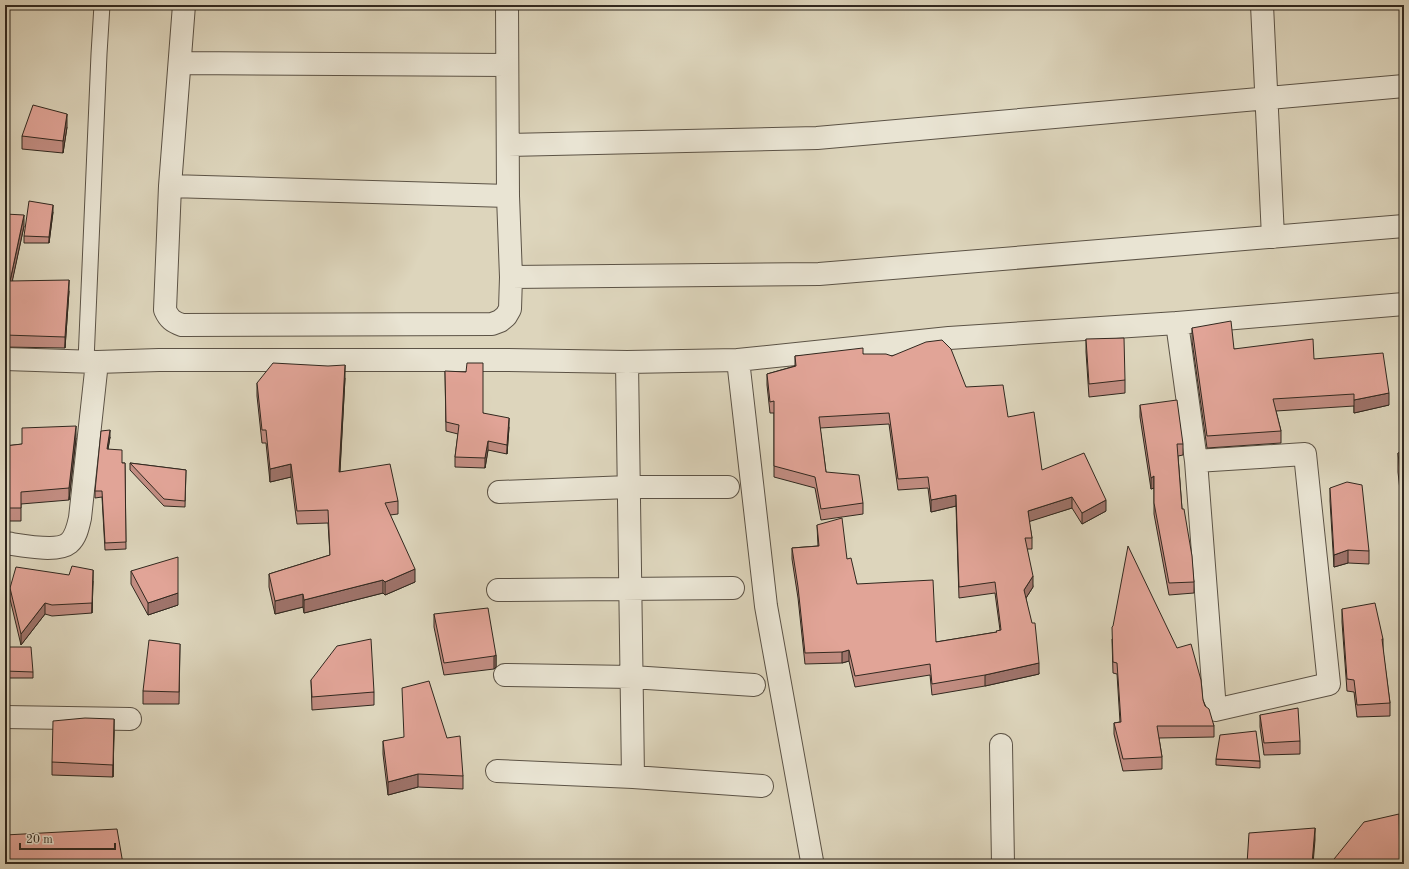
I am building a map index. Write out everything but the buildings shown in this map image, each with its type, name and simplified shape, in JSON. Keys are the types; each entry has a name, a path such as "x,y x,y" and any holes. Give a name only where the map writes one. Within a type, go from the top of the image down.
{"street":[{"path":"184,5 170,186 165,310 168,317 173,322 182,324 492,324 500,321 506,316 510,309 511,277 508,196 507,5"},
{"path":"1262,5 1273,237"},
{"path":"180,63 507,65"},
{"path":"508,144 817,138 1404,86"},
{"path":"170,186 508,196"},
{"path":"511,277 818,274 1404,226"},
{"path":"5,359 91,362 167,360 508,360 627,362 738,360 949,338 1177,323 1404,304"},
{"path":"1177,323 1196,461 1215,710 1329,684 1305,454 1196,461"},
{"path":"738,360 766,606 812,861"},
{"path":"5,543 44,547 63,547 70,542 76,534 80,518 91,362"},
{"path":"627,362 633,777"},
{"path":"499,492 629,487 728,487"},
{"path":"498,590 733,588"},
{"path":"505,675 632,677 754,685"},
{"path":"5,717 130,719"},
{"path":"1001,745 1003,864"},
{"path":"496,771 633,777 762,786"}],"lane":[{"path":"91,362 99,54 102,5"}]}
